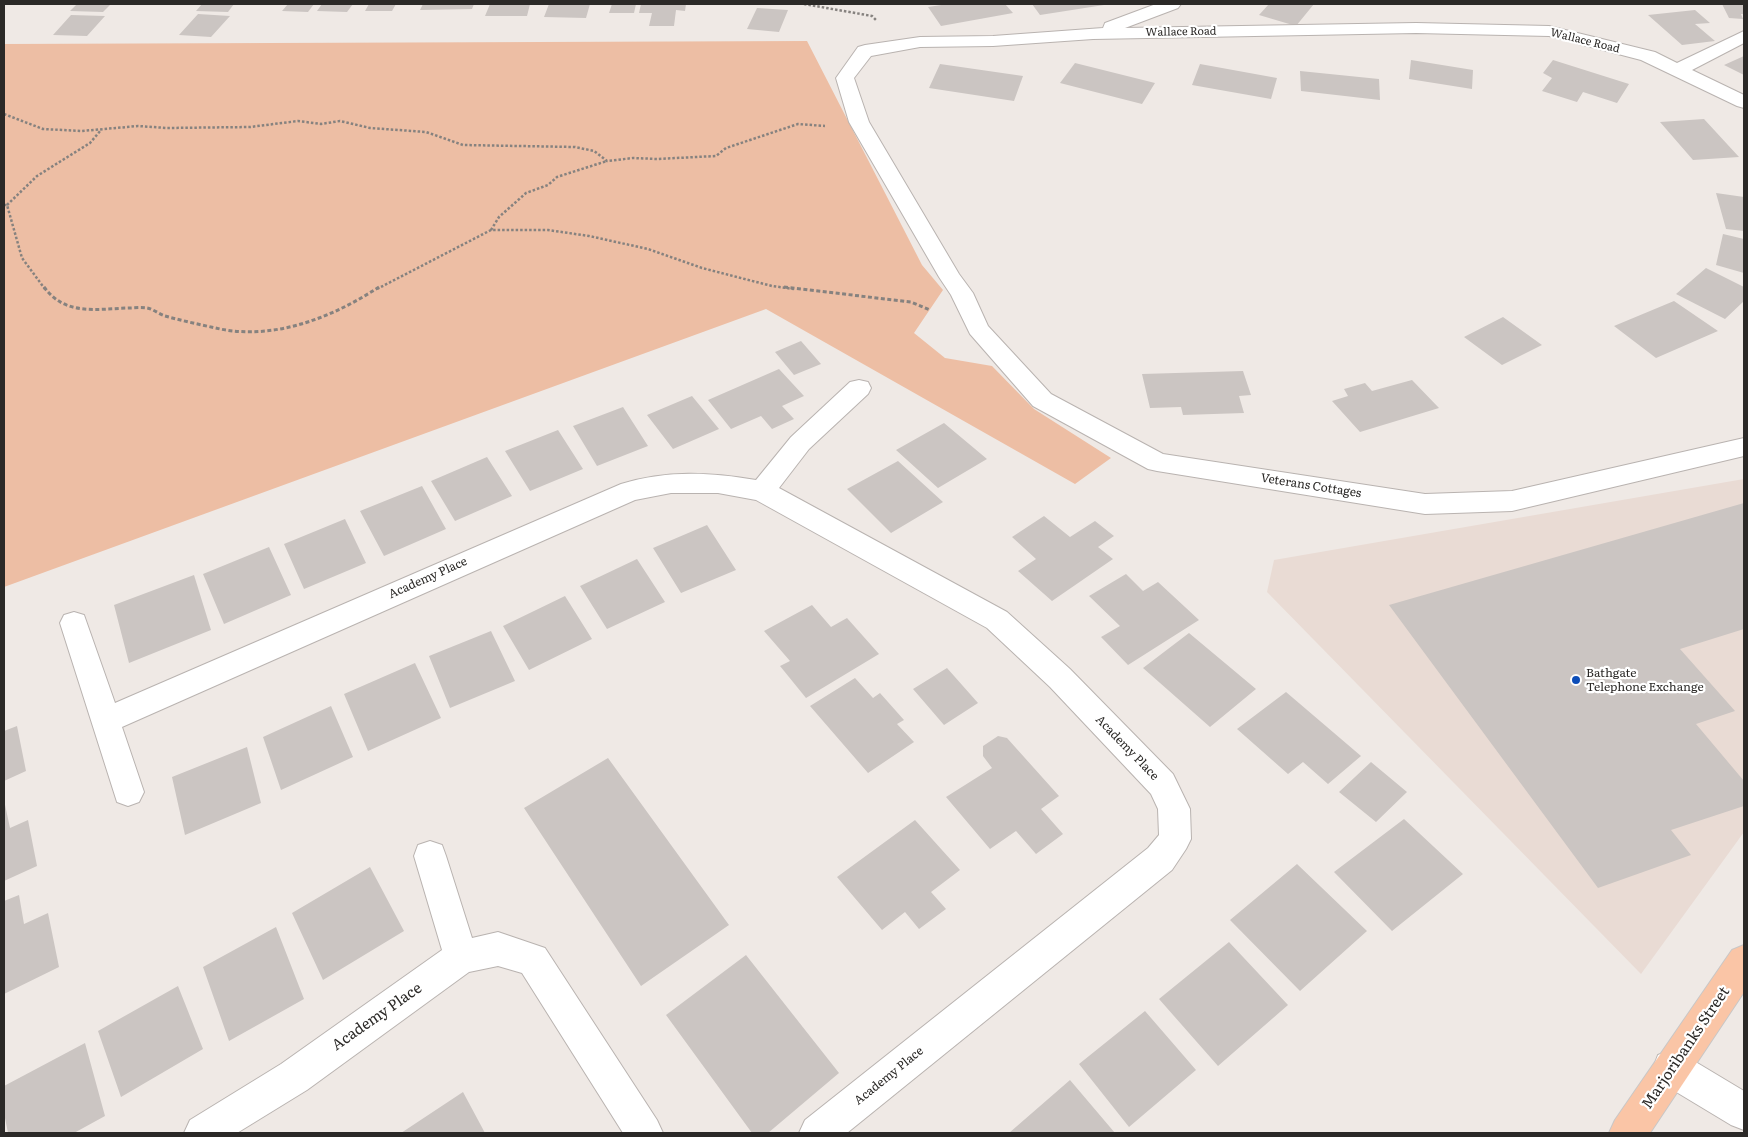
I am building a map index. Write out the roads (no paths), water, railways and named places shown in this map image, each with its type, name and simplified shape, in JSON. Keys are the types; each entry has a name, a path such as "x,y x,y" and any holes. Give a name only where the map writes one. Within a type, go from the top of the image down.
{"main road":[{"name":"Marjoribanks Street","path":"1628,1133 1744,962"}],"street":[{"path":"1093,34 1172,4"},
{"name":"Wallace Road","path":"950,278 858,122 845,78 865,51 920,42 993,41 1093,34 1416,28 1549,31 1648,56 1744,102"},
{"path":"1677,70 1744,36"},
{"name":"Veterans Cottages","path":"950,278 962,293 978,329 1042,400 1157,462 1424,504 1512,501 1744,447"},
{"path":"762,492 800,443 859,388"},
{"name":"Academy Place","path":"106,721 630,490 672,483 718,483 762,492 863,545 997,620 1060,678 1162,784 1174,809 1175,839 1160,859 818,1133"},
{"path":"74,623 128,792"},
{"path":"430,856 462,957"},
{"name":"Academy Place","path":"203,1133 294,1077 462,957 498,949 533,960 644,1133"},
{"path":"1671,1068 1744,1112"}],"place":[{"name":"Bathgate Telephone Exchange","path":"1576,680"}]}
